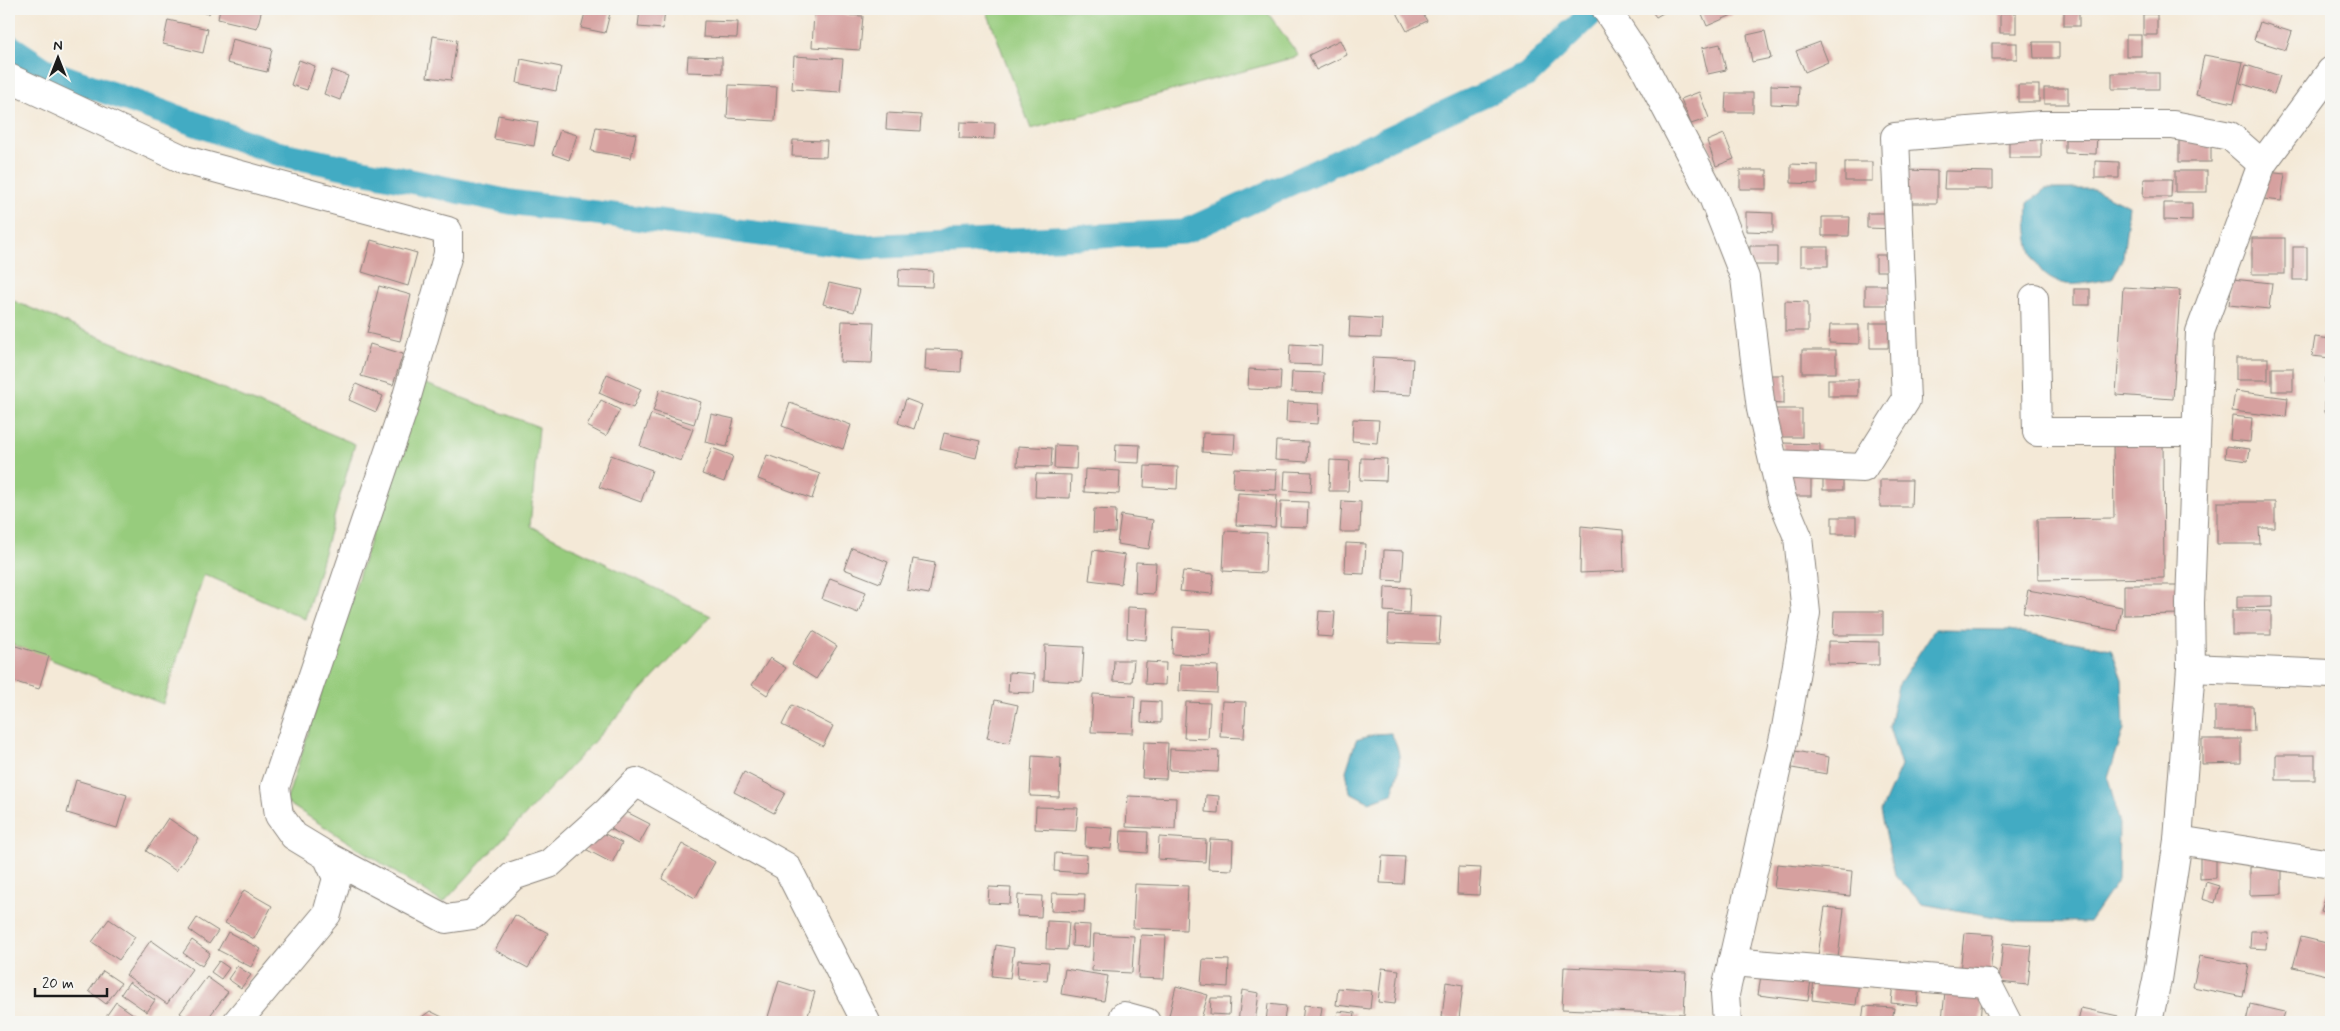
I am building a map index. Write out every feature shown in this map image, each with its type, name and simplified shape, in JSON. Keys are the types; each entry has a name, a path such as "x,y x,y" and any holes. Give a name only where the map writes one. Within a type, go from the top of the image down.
{"street":[{"path":"1613,18 1644,66 1713,197 1745,278 1761,409 1782,499 1798,537 1806,612 1786,728 1725,994 1727,1022"},
{"path":"2148,1022 2157,980 2178,840 2191,668 2190,603 2200,332 2262,164 2331,71"},
{"path":"9,78 185,160 448,231 448,254 403,410 275,787 279,816 294,836 327,856 446,919 473,915 513,876 549,864 607,812 636,782 787,868 866,1022"},
{"path":"1774,464 1863,468 1906,400 1895,137 2042,125 2173,125 2230,136 2262,164"},
{"path":"2034,298 2038,432 2196,432"},
{"path":"2191,668 2331,674"},
{"path":"2178,840 2331,864"},
{"path":"237,1022 327,914 337,878 327,856"},
{"path":"1732,962 1987,983 2007,1022"}],"green space":[{"path":"986,9 1265,9 1299,56 1031,129"},
{"path":"9,299 355,444 305,619 204,574 163,704 9,643"},
{"path":"421,382 539,427 530,526 711,616 443,903 286,802"}],"water":[{"path":"2045,189 2093,189 2129,206 2123,258 2112,279 2083,284 2066,284 2053,280 2037,264 2029,241 2028,203"},
{"path":"1935,629 2009,630 2111,649 2122,679 2124,729 2108,778 2119,820 2118,880 2089,922 2018,921 1922,904 1895,875 1881,811 1901,766 1889,727 1898,685"},
{"path":"1391,733 1399,756 1399,770 1392,794 1369,802 1350,792 1346,771 1356,740 1376,734"}],"building":[{"path":"191,9 211,9 209,14"},
{"path":"220,9 262,9 257,28 218,19"},
{"path":"586,9 611,9 605,33 581,28"},
{"path":"640,9 665,9 663,29 638,27"},
{"path":"1395,9 1420,9 1427,21 1407,31"},
{"path":"1650,9 1670,9 1656,17"},
{"path":"1700,9 1729,9 1732,15 1707,26"},
{"path":"2064,9 2079,9 2079,26 2064,26"},
{"path":"814,13 863,16 860,50 812,47"},
{"path":"2000,13 2016,13 2016,33 2000,33"},
{"path":"2143,14 2157,14 2157,35 2143,35"},
{"path":"168,20 208,29 203,53 163,44"},
{"path":"704,21 738,22 737,38 703,37"},
{"path":"2260,22 2292,32 2286,50 2254,40"},
{"path":"1765,31 1771,58 1752,62 1747,35"},
{"path":"2126,35 2141,35 2141,56 2126,56"},
{"path":"433,36 457,40 451,80 427,77"},
{"path":"232,39 272,49 267,72 227,63"},
{"path":"1340,40 1347,55 1316,70 1309,55"},
{"path":"1820,42 1828,62 1805,72 1796,51"},
{"path":"2033,42 2059,42 2059,58 2034,58"},
{"path":"1992,43 2017,43 2017,59 1992,59"},
{"path":"1720,44 1726,70 1708,74 1702,48"},
{"path":"2204,55 2243,62 2234,103 2196,95"},
{"path":"688,56 722,57 722,73 687,72"},
{"path":"794,56 843,59 840,92 792,89"},
{"path":"521,59 561,67 556,91 517,83"},
{"path":"299,60 315,66 307,90 291,85"},
{"path":"2246,65 2280,76 2274,94 2240,83"},
{"path":"332,70 348,76 340,100 324,94"},
{"path":"2112,73 2159,73 2159,89 2112,89"},
{"path":"729,85 777,87 775,121 727,118"},
{"path":"1771,85 1799,86 1798,105 1771,104"},
{"path":"2018,85 2039,85 2039,102 2018,102"},
{"path":"2044,88 2068,88 2068,104 2044,104"},
{"path":"1699,92 1709,118 1691,124 1681,99"},
{"path":"1726,93 1753,93 1753,112 1725,112"},
{"path":"887,113 921,115 920,131 886,129"},
{"path":"498,115 538,122 534,146 494,139"},
{"path":"960,122 995,123 994,139 959,138"},
{"path":"596,127 636,134 631,158 591,151"},
{"path":"560,130 577,135 569,160 552,154"},
{"path":"2065,133 2097,133 2096,154 2065,153"},
{"path":"1724,134 1734,159 1716,166 1707,141"},
{"path":"2009,137 2041,137 2041,158 2009,158"},
{"path":"793,140 827,141 826,157 792,156"},
{"path":"2179,141 2211,141 2211,162 2179,162"},
{"path":"2095,161 2119,162 2119,178 2095,178"},
{"path":"1845,162 1872,162 1872,181 1845,181"},
{"path":"1791,164 1818,165 1818,184 1791,183"},
{"path":"1740,170 1767,170 1767,189 1740,189"},
{"path":"1907,170 1937,171 1937,203 1907,203"},
{"path":"1945,171 1993,172 1993,189 1944,189"},
{"path":"2175,171 2207,171 2207,192 2175,192"},
{"path":"2267,172 2285,174 2281,201 2263,199"},
{"path":"2144,179 2172,179 2171,197 2143,197"},
{"path":"2164,203 2192,203 2192,221 2164,220"},
{"path":"1746,212 1773,213 1773,232 1746,231"},
{"path":"1867,213 1897,213 1897,229 1867,228"},
{"path":"1822,217 1850,217 1849,236 1822,236"},
{"path":"2252,238 2285,238 2285,274 2252,274"},
{"path":"371,240 417,253 408,286 362,272"},
{"path":"1750,246 1777,246 1777,265 1749,265"},
{"path":"1801,247 1828,247 1828,266 1801,266"},
{"path":"2293,247 2307,247 2307,280 2293,280"},
{"path":"1876,255 1894,255 1894,271 1876,271"},
{"path":"899,269 933,271 932,287 898,286"},
{"path":"2232,279 2272,283 2269,309 2229,305"},
{"path":"829,283 860,290 854,312 823,304"},
{"path":"1865,285 1889,285 1889,305 1865,305"},
{"path":"379,286 411,295 400,341 367,333"},
{"path":"2123,287 2180,290 2173,399 2116,395"},
{"path":"2074,289 2090,289 2090,305 2074,305"},
{"path":"1785,301 1808,302 1808,331 1785,331"},
{"path":"1350,317 1382,319 1381,338 1349,337"},
{"path":"842,321 874,322 872,363 840,362"},
{"path":"1870,323 1889,323 1888,348 1870,348"},
{"path":"1830,325 1859,325 1859,344 1829,343"},
{"path":"2315,337 2331,339 2331,358 2312,356"},
{"path":"370,344 403,354 393,385 361,376"},
{"path":"1290,344 1322,346 1321,365 1289,364"},
{"path":"926,349 962,350 961,372 925,370"},
{"path":"1802,350 1836,350 1836,373 1802,373"},
{"path":"1373,357 1413,359 1411,395 1371,393"},
{"path":"2236,358 2268,358 2268,380 2236,380"},
{"path":"2272,368 2293,368 2293,391 2272,391"},
{"path":"1249,369 1281,371 1280,390 1248,389"},
{"path":"1292,372 1324,373 1323,393 1291,392"},
{"path":"607,374 641,389 633,408 599,393"},
{"path":"1765,375 1784,375 1784,404 1764,403"},
{"path":"2325,378 2331,378 2331,412 2325,412"},
{"path":"1828,379 1858,379 1858,396 1828,396"},
{"path":"356,384 383,396 376,412 349,400"},
{"path":"660,389 701,402 694,424 653,411"},
{"path":"2235,391 2288,398 2286,417 2232,411"},
{"path":"906,399 922,405 914,429 898,423"},
{"path":"601,400 620,410 606,436 587,426"},
{"path":"1287,402 1319,404 1318,424 1286,422"},
{"path":"790,403 851,425 843,449 782,426"},
{"path":"1770,409 1802,409 1802,437 1770,437"},
{"path":"651,414 693,429 681,461 640,446"},
{"path":"711,414 734,419 727,447 705,442"},
{"path":"2232,416 2252,418 2250,442 2230,440"},
{"path":"1353,419 1379,420 1377,443 1352,441"},
{"path":"944,433 980,441 976,458 940,449"},
{"path":"1203,433 1235,434 1234,454 1202,452"},
{"path":"2163,438 2164,578 2038,580 2037,519 2114,518 2113,439"},
{"path":"1276,441 1308,442 1307,462 1275,460"},
{"path":"1783,443 1820,444 1820,460 1783,459"},
{"path":"1116,444 1140,445 1139,463 1115,462"},
{"path":"1055,445 1077,446 1076,469 1054,468"},
{"path":"1018,446 1052,448 1051,467 1017,466"},
{"path":"2226,446 2250,449 2248,461 2225,458"},
{"path":"712,448 733,456 724,482 702,474"},
{"path":"611,455 652,470 641,502 599,487"},
{"path":"767,455 820,474 812,499 758,479"},
{"path":"1361,458 1387,459 1386,481 1360,480"},
{"path":"1330,460 1350,461 1348,491 1329,491"},
{"path":"1145,466 1178,467 1177,489 1144,487"},
{"path":"1234,468 1277,470 1276,490 1233,488"},
{"path":"1085,469 1120,471 1119,494 1084,492"},
{"path":"1790,469 1811,469 1811,496 1790,496"},
{"path":"1285,471 1312,472 1311,492 1284,490"},
{"path":"1036,474 1071,475 1070,498 1035,497"},
{"path":"1823,474 1843,474 1843,490 1823,490"},
{"path":"1880,480 1912,480 1911,507 1880,507"},
{"path":"1238,493 1277,495 1275,527 1236,525"},
{"path":"1281,501 1308,502 1307,527 1280,526"},
{"path":"1342,501 1361,502 1360,532 1340,532"},
{"path":"2217,502 2275,502 2275,528 2259,528 2260,544 2217,544"},
{"path":"1094,509 1116,510 1115,533 1093,532"},
{"path":"1121,515 1153,520 1149,549 1117,544"},
{"path":"1832,517 1856,517 1856,534 1832,534"},
{"path":"1581,526 1623,530 1624,571 1580,573"},
{"path":"1225,531 1267,533 1265,573 1223,571"},
{"path":"1346,543 1366,544 1364,574 1345,573"},
{"path":"852,548 888,562 880,583 844,569"},
{"path":"1093,550 1125,555 1121,584 1089,580"},
{"path":"1384,550 1404,551 1402,581 1383,580"},
{"path":"913,559 935,563 929,594 907,590"},
{"path":"1136,562 1156,563 1154,594 1135,593"},
{"path":"1183,571 1214,574 1212,594 1180,591"},
{"path":"830,578 866,592 858,613 822,599"},
{"path":"2124,585 2181,585 2182,614 2124,615"},
{"path":"1385,587 1410,588 1409,613 1384,611"},
{"path":"2028,590 2122,607 2118,631 2023,613"},
{"path":"2237,596 2272,596 2272,607 2237,608"},
{"path":"1128,607 1148,608 1146,640 1127,638"},
{"path":"1319,611 1335,612 1333,637 1317,636"},
{"path":"1834,611 1883,611 1883,635 1833,635"},
{"path":"2232,611 2271,611 2271,635 2232,635"},
{"path":"1389,615 1441,617 1439,644 1388,642"},
{"path":"1173,627 1211,629 1210,656 1172,654"},
{"path":"813,631 837,646 816,679 792,664"},
{"path":"1828,641 1879,642 1879,665 1828,664"},
{"path":"9,644 49,656 39,689 9,680"},
{"path":"1045,645 1084,647 1082,682 1044,680"},
{"path":"770,658 786,668 767,695 752,685"},
{"path":"1114,660 1134,660 1132,682 1113,681"},
{"path":"1146,662 1166,663 1165,685 1145,684"},
{"path":"1180,664 1218,666 1217,693 1179,691"},
{"path":"1009,672 1035,674 1034,693 1008,692"},
{"path":"1093,694 1135,696 1133,733 1091,732"},
{"path":"995,700 1018,705 1010,743 987,738"},
{"path":"1142,701 1161,702 1161,723 1141,722"},
{"path":"1222,701 1246,702 1244,738 1220,737"},
{"path":"1186,702 1210,703 1208,739 1184,738"},
{"path":"792,705 833,726 823,746 782,725"},
{"path":"2215,706 2253,706 2254,731 2215,731"},
{"path":"2202,739 2241,739 2241,763 2202,764"},
{"path":"1144,742 1168,743 1166,779 1142,778"},
{"path":"1170,749 1219,751 1218,772 1169,770"},
{"path":"1795,751 1829,757 1827,774 1792,768"},
{"path":"2276,755 2315,755 2315,780 2276,780"},
{"path":"1032,756 1061,758 1059,797 1030,796"},
{"path":"744,772 785,793 774,813 734,792"},
{"path":"76,780 127,795 117,828 67,813"},
{"path":"1206,795 1219,796 1218,813 1205,812"},
{"path":"1128,796 1176,798 1175,829 1126,827"},
{"path":"609,803 650,824 639,844 599,823"},
{"path":"1036,807 1078,808 1076,831 1035,829"},
{"path":"168,818 199,839 176,871 146,851"},
{"path":"582,822 622,843 612,863 572,842"},
{"path":"1086,826 1113,828 1111,849 1085,847"},
{"path":"1121,831 1148,832 1147,853 1120,851"},
{"path":"1159,837 1206,840 1205,862 1158,859"},
{"path":"1210,839 1233,840 1232,870 1208,869"},
{"path":"682,844 715,862 695,898 662,879"},
{"path":"1055,853 1087,855 1086,873 1054,871"},
{"path":"2200,853 2216,853 2216,878 2200,879"},
{"path":"1382,856 1405,857 1403,884 1380,883"},
{"path":"1777,864 1852,871 1850,896 1774,888"},
{"path":"1458,867 1481,868 1479,895 1457,894"},
{"path":"2250,867 2282,867 2282,894 2250,895"},
{"path":"2331,881 2331,913 2321,911"},
{"path":"2206,882 2219,886 2215,903 2202,899"},
{"path":"1135,884 1188,886 1186,930 1133,928"},
{"path":"989,887 1011,888 1010,904 988,903"},
{"path":"244,890 272,906 254,939 225,923"},
{"path":"1052,893 1085,894 1084,912 1051,911"},
{"path":"1018,895 1042,896 1041,917 1017,916"},
{"path":"1825,907 1844,909 1838,958 1818,956"},
{"path":"515,915 548,933 528,968 495,950"},
{"path":"197,918 218,931 209,944 189,930"},
{"path":"109,919 135,937 119,960 92,942"},
{"path":"1047,921 1069,922 1067,950 1046,949"},
{"path":"1073,924 1090,925 1089,947 1072,946"},
{"path":"2251,931 2267,931 2266,949 2250,948"},
{"path":"228,932 261,949 251,967 218,950"},
{"path":"1964,933 1994,935 1990,975 1960,972"},
{"path":"1094,934 1134,936 1132,973 1092,971"},
{"path":"1141,935 1166,936 1164,979 1138,978"},
{"path":"2301,937 2331,944 2331,976 2293,967"},
{"path":"151,940 192,969 167,1004 126,975"},
{"path":"192,940 210,953 202,966 183,953"},
{"path":"2003,943 2032,946 2028,985 1999,982"},
{"path":"996,945 1014,948 1010,978 992,976"},
{"path":"2200,956 2249,965 2243,997 2193,987"},
{"path":"1203,959 1229,960 1228,987 1201,985"},
{"path":"1018,960 1049,962 1047,981 1017,978"},
{"path":"219,961 229,968 221,979 211,972"},
{"path":"237,966 251,975 241,988 228,979"},
{"path":"1564,967 1686,972 1684,1014 1562,1009"},
{"path":"1382,968 1399,970 1395,1004 1378,1002"},
{"path":"1065,969 1108,976 1104,1001 1061,994"},
{"path":"103,971 121,983 106,1004 89,991"},
{"path":"1761,975 1811,980 1808,1001 1758,995"},
{"path":"207,977 228,992 205,1022 192,1022 180,1013"},
{"path":"1814,977 1859,981 1856,1005 1812,1000"},
{"path":"779,981 815,992 806,1022 775,1022 767,1020"},
{"path":"129,982 155,1000 147,1012 121,994"},
{"path":"1446,982 1463,985 1459,1019 1442,1017"},
{"path":"1893,982 1919,984 1917,1006 1891,1003"},
{"path":"1176,986 1208,995 1200,1022 1168,1020"},
{"path":"1338,988 1372,991 1370,1009 1336,1005"},
{"path":"1242,990 1259,993 1255,1022 1238,1022"},
{"path":"1945,992 1982,996 1980,1022 1942,1020"},
{"path":"1211,998 1230,998 1229,1015 1210,1014"},
{"path":"116,1002 136,1016 131,1022 102,1022"},
{"path":"1268,1004 1286,1006 1284,1022 1266,1022"},
{"path":"2250,1004 2285,1012 2282,1022 2246,1022"},
{"path":"1304,1005 1322,1007 1320,1022 1302,1022"},
{"path":"1864,1006 1894,1008 1892,1022 1862,1022"},
{"path":"2081,1008 2118,1016 2116,1022 2078,1022"},
{"path":"430,1011 452,1022 415,1022"},
{"path":"1338,1011 1355,1013 1354,1022 1336,1022"},
{"path":"170,1016 179,1022 165,1022"},
{"path":"1583,1018 1611,1021 1611,1022 1583,1022"},
{"path":"2171,1019 2184,1021 2184,1022 2171,1022"}],"waterway":[{"path":"9,46 45,70 277,153 510,202 864,247 1184,232 1527,75 1596,9"}]}
